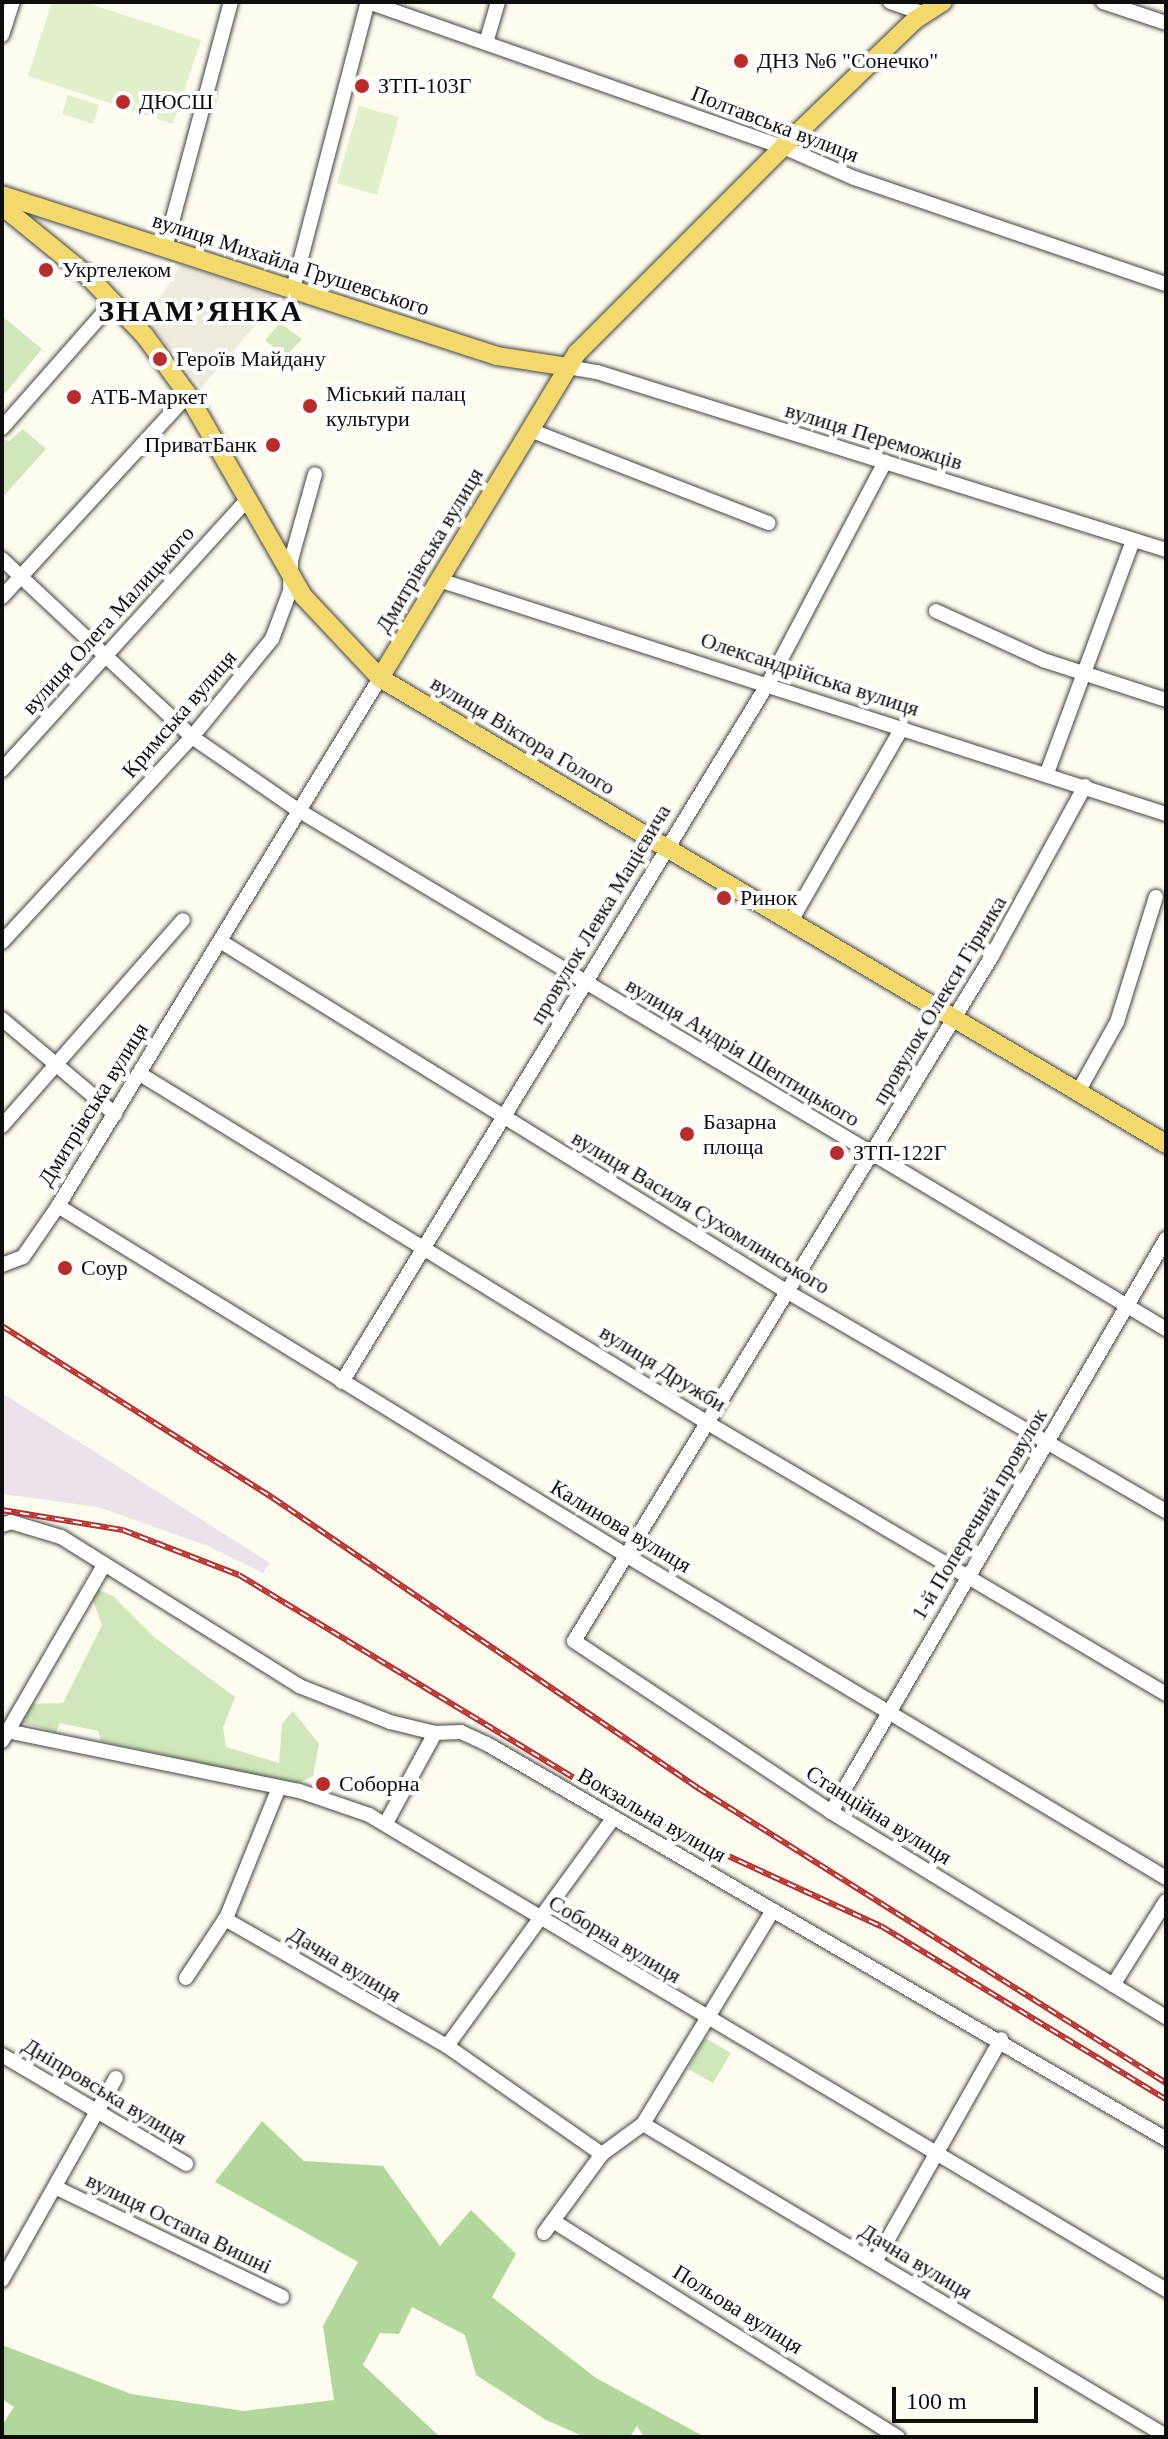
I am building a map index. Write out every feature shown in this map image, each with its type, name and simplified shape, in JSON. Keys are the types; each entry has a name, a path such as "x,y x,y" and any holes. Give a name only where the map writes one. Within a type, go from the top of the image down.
{"main road":[{"name":"Дмитрівська вулиця","path":"380,678 568,367 922,8 943,2"},
{"name":"вулиця Михайла Грушевського","path":"3,203 59,214 497,356 568,367"},
{"name":"вулиця Віктора Голого","path":"3,203 114,301 188,395 291,578 331,631 380,678 1166,1144"},
{"path":"47,240 42,221 59,214"}],"street":[{"path":"2,35 13,2"},
{"path":"165,248 231,2"},
{"path":"293,289 368,2"},
{"name":"Полтавська вулиця","path":"368,2 783,147 854,178 1166,284"},
{"path":"486,43 498,2"},
{"path":"890,2 922,8"},
{"path":"1103,2 1166,23"},
{"path":"2,428 114,301"},
{"name":"вулиця Переможців","path":"568,367 1166,550"},
{"path":"2,597 188,395"},
{"path":"530,430 768,523"},
{"name":"провулок Левка Мацієвича","path":"342,1382 665,847 769,682 885,462"},
{"name":"Кримська вулиця","path":"2,942 192,737 272,639 291,578 315,474"},
{"name":"вулиця Олега Малицького","path":"2,770 247,500"},
{"path":"1047,773 1133,540"},
{"name":"вулиця Андрія Шептицького","path":"2,559 192,737 298,810 1166,1329"},
{"name":"Олександрійська вулиця","path":"439,580 769,682 1166,814"},
{"path":"936,611 1043,660 1166,700"},
{"name":"Дмитрівська вулиця","path":"58,1206 380,678"},
{"path":"791,921 902,728"},
{"name":"провулок Олекси Гірника","path":"574,1641 624,1554 872,1155 1085,786"},
{"path":"1078,1092 1117,1022 1156,897"},
{"path":"2,1126 183,920"},
{"name":"вулиця Василя Сухомлинського","path":"220,941 786,1291 1166,1511"},
{"path":"2,1019 115,1114"},
{"name":"вулиця Дружби","path":"140,1074 706,1422 1166,1694"},
{"path":"2,1265 23,1257 58,1206"},
{"name":"Калинова вулиця","path":"58,1206 624,1554 1166,1878"},
{"name":"1-й Поперечний провулок","path":"831,1812 966,1576 1166,1239"},
{"name":"Вокзальна вулиця","path":"2,1525 11,1522 61,1537 103,1567 299,1686 390,1722 435,1733 461,1732 487,1744 612,1820 1001,2039 1166,2139"},
{"path":"4,1734 103,1567"},
{"name":"Станційна вулиця","path":"574,1641 831,1812 1166,2017"},
{"path":"386,1823 435,1733"},
{"name":"Соборна вулиця","path":"4,1734 279,1787 335,1801 386,1823 706,2020 1166,2290"},
{"path":"186,1978 225,1919 279,1787"},
{"path":"447,2046 542,1921 612,1820"},
{"path":"1113,1985 1166,1901"},
{"path":"602,2154 643,2124 773,1910"},
{"name":"Дачна вулиця","path":"225,1919 447,2046 602,2154"},
{"path":"875,2262 1001,2039"},
{"name":"Дніпровська вулиця","path":"2,2055 186,2164"},
{"path":"2,2280 57,2188 116,2078"},
{"name":"Дачна вулиця","path":"643,2124 1161,2431"},
{"name":"Польова вулиця","path":"602,2154 548,2227 898,2437"},
{"name":"вулиця Остапа Вишні","path":"57,2188 282,2297"}],"shaded area":[{"path":"181,265 280,297 201,388 146,319"},
{"path":"2,1393 270,1563 263,1573 208,1546 98,1507 2,1494"}],"green space":[{"path":"52,2 84,2 201,40 173,124 28,76"},
{"path":"68,95 99,105 93,124 62,114"},
{"path":"359,106 399,117 377,195 337,183"},
{"path":"2,316 42,349 2,397"},
{"path":"280,323 302,339 285,357 265,340"},
{"path":"23,429 46,449 2,498 2,439 9,441"},
{"path":"99,1590 113,1596 154,1637 235,1697 223,1728 226,1747 279,1763 282,1724 293,1711 319,1744 313,1776 298,1783 273,1779 101,1741 98,1731 60,1723 56,1732 21,1722 29,1704 63,1703 102,1625 92,1598"},
{"path":"705,2038 731,2053 713,2083 688,2069"},
{"path":"262,2121 304,2161 383,2166 440,2246 471,2210 516,2254 492,2297 596,2378 705,2437 644,2437 637,2426 630,2437 585,2437 546,2420 476,2375 465,2335 412,2307 399,2334 380,2333 363,2365 440,2437 2,2437 2,2425 14,2407 2,2399 2,2345 131,2394 244,2411 334,2400 323,2326 358,2262 215,2182"}],"railway":[{"path":"2,1326 273,1498 698,1788 1166,2083"},
{"path":"2,1510 123,1530 239,1575 624,1808 881,1926 1166,2099"}],"place":[{"name":"ДНЗ №6 \"Сонечко\"","path":"741,61"},
{"name":"ЗТП-103Г","path":"362,86"},
{"name":"ДЮСШ","path":"123,102"},
{"name":"Укртелеком","path":"46,270"},
{"name":"Героїв Майдану","path":"160,359"},
{"name":"АТБ-Маркет","path":"74,397"},
{"name":"Міський палац культури","path":"310,406"},
{"name":"ПриватБанк","path":"273,445"},
{"name":"Ринок","path":"724,898"},
{"name":"Базарна площа","path":"687,1134"},
{"name":"ЗТП-122Г","path":"837,1153"},
{"name":"Соур","path":"65,1268"},
{"name":"Соборна","path":"323,1784"}],"district":[{"name":"ЗНАМ’ЯНКА","path":"201,311"}]}
